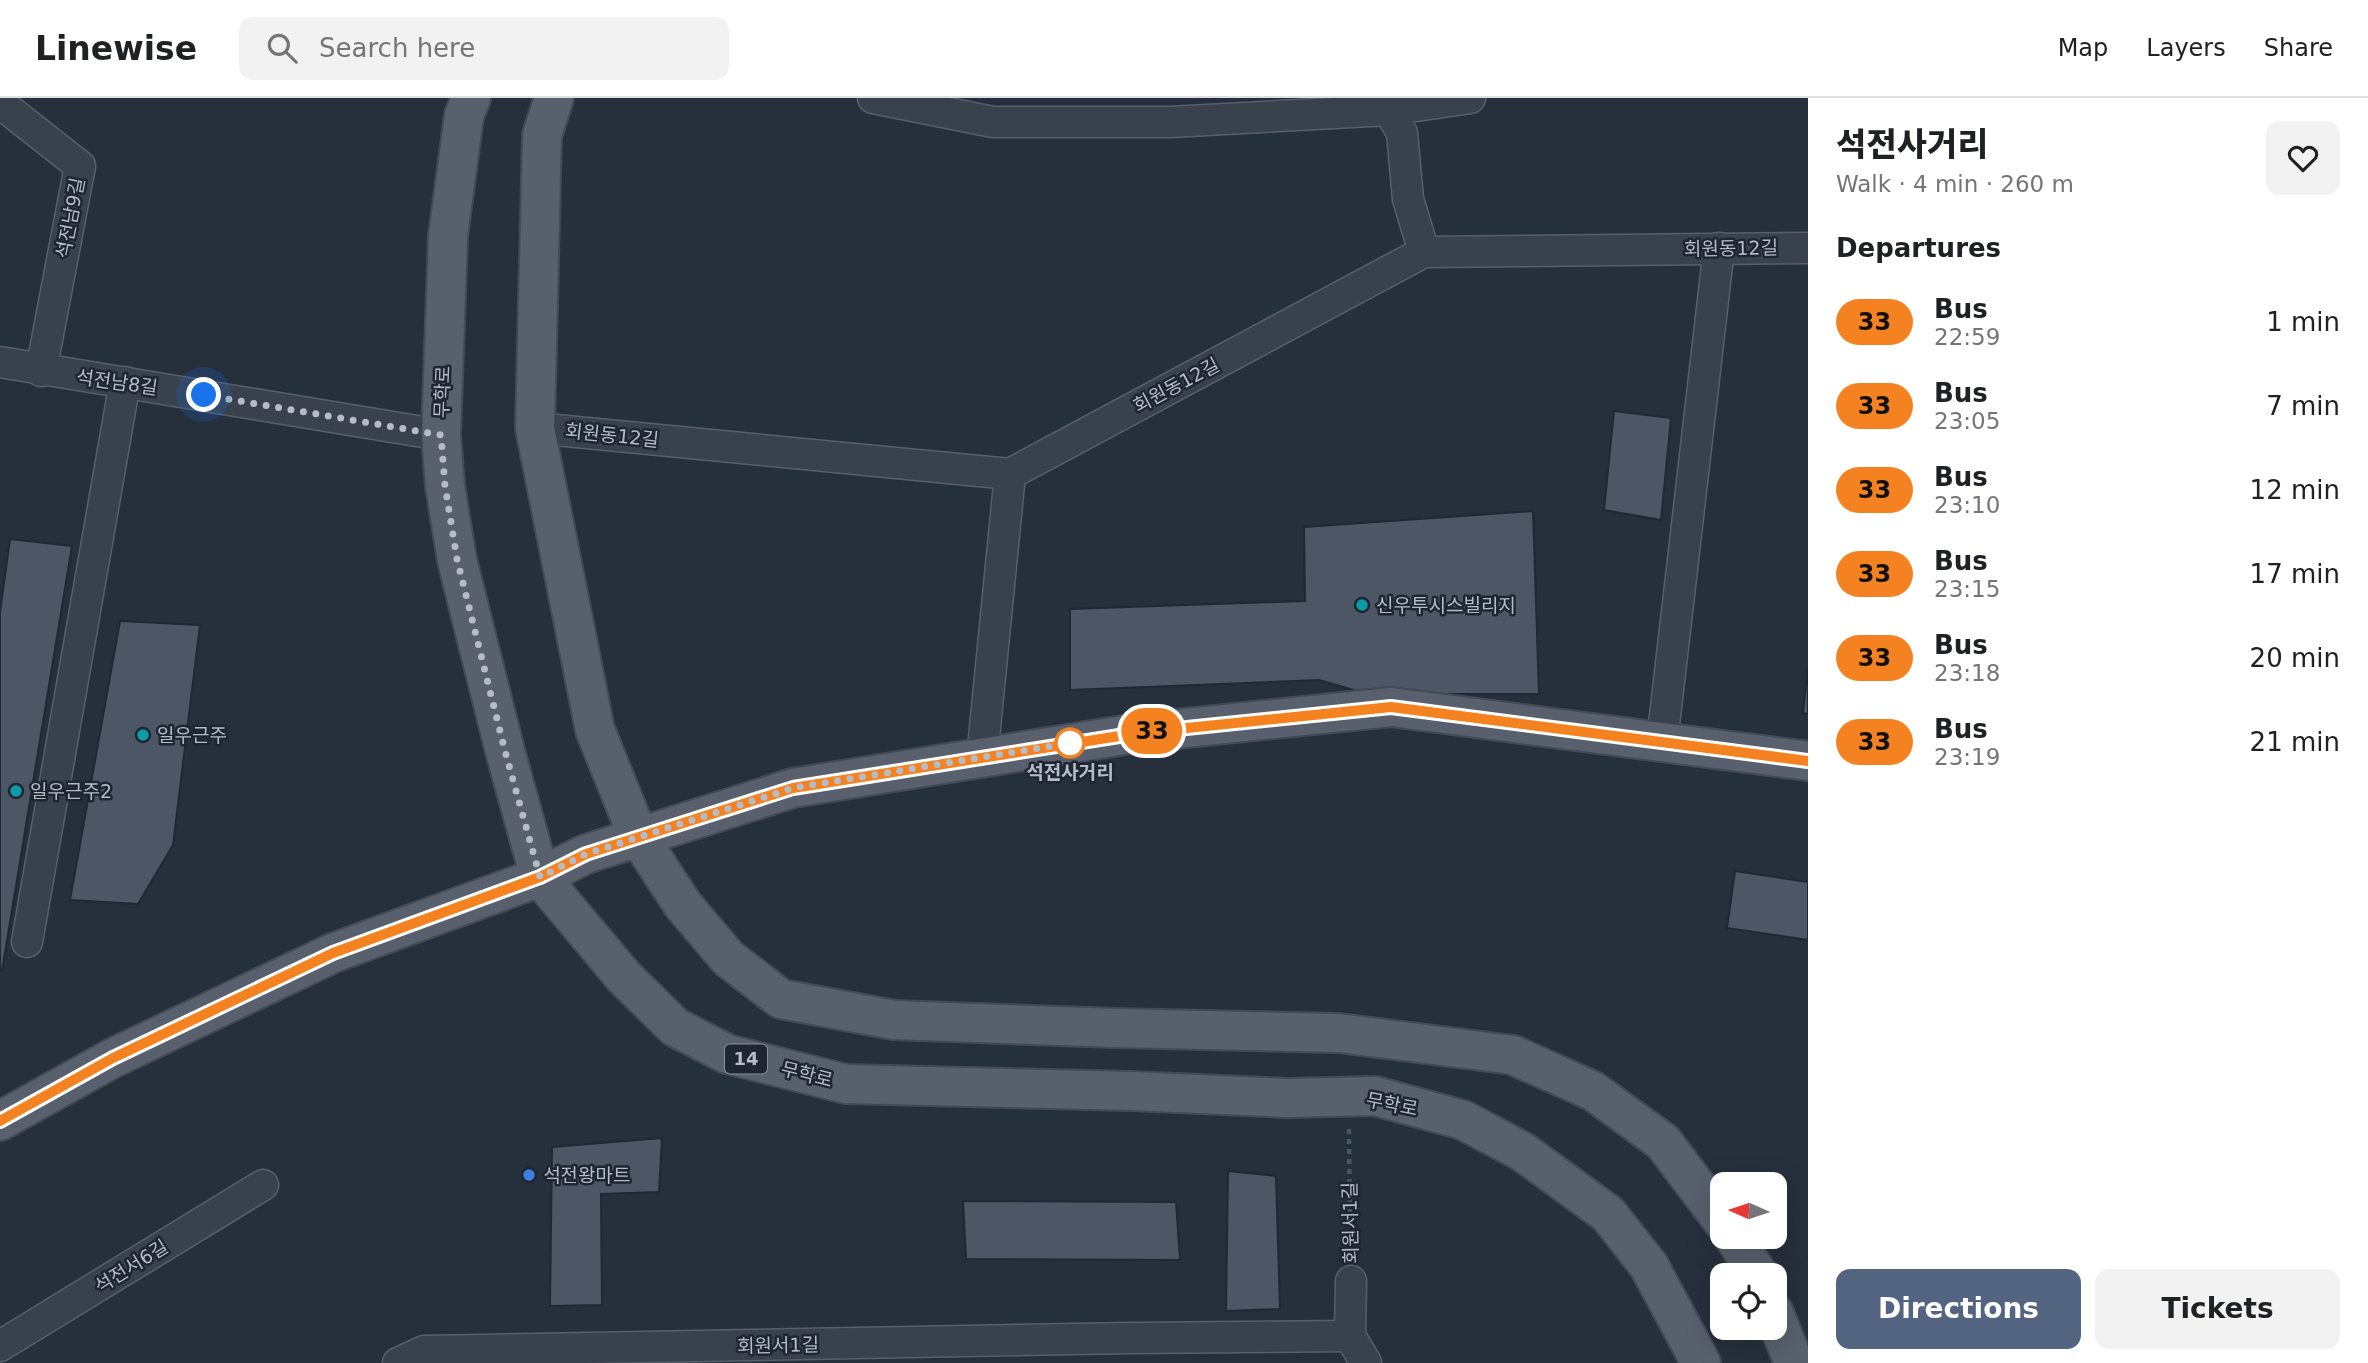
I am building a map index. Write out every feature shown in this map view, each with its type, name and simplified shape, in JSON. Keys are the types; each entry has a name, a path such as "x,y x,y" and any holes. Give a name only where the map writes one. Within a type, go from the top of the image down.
{"main road":[{"name":"무학로","path":"471,98 464,116 448,236 441,435 445,486 457,559 540,877 624,977 675,1027 727,1054 846,1084 1287,1098 1375,1096 1463,1120 1523,1152 1608,1214 1649,1266 1701,1363"},
{"path":"554,98 542,135 535,428 595,730 638,836 683,905 728,958 781,999 894,1020 1338,1033 1513,1055 1592,1091 1663,1142 1710,1204"},
{"path":"0,1121 113,1058 333,953 540,877 586,854 793,788 1138,733 1391,707 1808,761"},
{"path":"1785,1340 1794,1363"}],"street":[{"path":"873,98 993,122 1170,122 1389,110 1469,98"},
{"name":"석전남9길","path":"0,103 80,166 41,371"},
{"path":"1389,110 1402,133 1408,199 1424,251"},
{"path":"1662,742 1719,248"},
{"name":"회원동12길","path":"535,428 1010,474 1424,251 1808,248"},
{"name":"석전남8길","path":"0,362 41,371 125,382 441,435"},
{"path":"27,942 125,382"},
{"path":"982,758 1010,474"},
{"name":"석전서6길","path":"0,1346 262,1185"},
{"name":"회원서1길","path":"411,1357 1132,1350 1350,1336 1351,1281"},
{"path":"1350,1336 1366,1363"}],"path":[{"name":"회원서1길","path":"1349,1123 1351,1281"}],"building":[{"path":"1614,411 1671,418 1661,520 1604,510"},
{"name":"신우투시스빌리지","path":"1533,511 1539,694 1367,694 1319,680 1070,690 1070,609 1305,601 1304,527"},
{"name":"일우근주2","path":"10,539 72,546 2,971 0,612"},
{"name":"일우근주","path":"120,621 200,625 173,845 138,904 70,900"},
{"path":"1808,665 1808,714 1803,713"},
{"path":"1735,871 1808,882 1808,940 1727,928"},
{"path":"662,1138 659,1192 601,1194 602,1305 550,1306 552,1147"},
{"path":"1228,1171 1276,1176 1280,1309 1226,1311"},
{"path":"963,1201 1176,1202 1180,1260 966,1259"}],"bus line":[{"name":"33","path":"0,1121 113,1058 333,953 540,877 586,854 793,788 1138,733 1391,707 1808,761"}],"place":[{"name":"신우투시스빌리지","path":"1362,605"},
{"name":"일우근주","path":"143,735"},
{"name":"석전사거리","path":"1070,743"},
{"name":"일우근주2","path":"16,791"},
{"name":"석전왕마트","path":"529,1175"}],"route":[{"path":"204,395 441,435 445,486 457,559 540,877 586,854 793,788 1070,743"}]}
